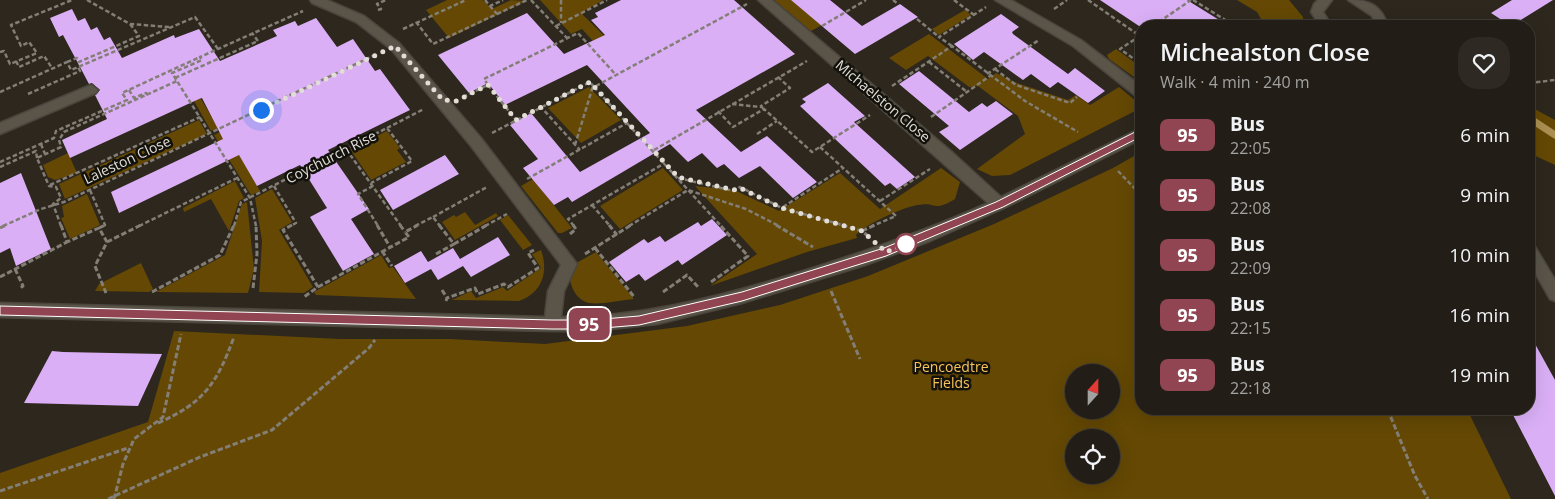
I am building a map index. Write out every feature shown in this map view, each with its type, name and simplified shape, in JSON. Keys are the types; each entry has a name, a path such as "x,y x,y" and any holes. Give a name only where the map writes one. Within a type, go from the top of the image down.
{"street":[{"path":"1354,0 1369,7 1376,13 1379,20"},
{"path":"1369,7 1382,0"},
{"path":"319,1 360,19 390,41 443,100 569,264 556,291 552,324"},
{"name":"Michaelston Close","path":"758,1 806,36 882,100 999,204"},
{"path":"1321,1 1317,12 1322,20"},
{"path":"995,2 1077,43 1135,88"},
{"path":"0,129 91,90"},
{"path":"0,310 292,319 552,324 591,324 639,320 742,296 886,252 999,204 1135,136"},
{"path":"1535,259 1555,294"}],"path":[{"path":"0,52 4,51 10,64 37,53 29,42 21,46 11,25 72,0"},
{"path":"87,0 130,24 170,28"},
{"path":"210,134 390,41 416,22 466,0"},
{"path":"485,0 497,14"},
{"path":"490,6 502,0"},
{"path":"416,22 433,44 527,0"},
{"path":"531,0 567,38"},
{"path":"561,0 561,23"},
{"path":"556,26 607,0"},
{"path":"806,36 866,0"},
{"path":"893,0 898,4"},
{"path":"954,0 974,15"},
{"path":"1088,0 1135,31"},
{"path":"1162,20 1192,0 1225,20"},
{"path":"0,162 54,138 56,132 127,100 122,93 252,34 319,1"},
{"path":"576,145 594,86 758,1"},
{"path":"939,38 995,2"},
{"path":"67,62 71,70 195,17 218,49"},
{"path":"917,20 1025,101 1078,132"},
{"path":"0,92 52,68 77,58 79,62 139,36 130,24"},
{"path":"914,128 967,92 995,69 1054,30"},
{"path":"516,120 484,80 578,33 616,75"},
{"path":"37,158 62,147 59,140 64,132 148,95 258,41 252,34"},
{"path":"1135,39 1120,49 1135,60"},
{"path":"778,77 790,88 760,106 812,152 952,46"},
{"path":"654,150 718,111 824,52"},
{"path":"16,61 19,67 44,56 52,68"},
{"path":"200,57 202,60 172,73 250,198 257,229 257,254 253,288"},
{"path":"929,62 967,92"},
{"path":"27,95 80,71 78,67"},
{"path":"995,69 1016,85 1070,103 1077,97"},
{"path":"1535,82 1555,80"},
{"path":"476,142 540,106 590,82 654,150 748,256 708,284"},
{"path":"387,128 443,100 456,101 488,85"},
{"path":"129,90 134,98 146,93 148,95"},
{"path":"732,104 764,108"},
{"path":"540,106 580,150"},
{"path":"718,111 733,128 764,108"},
{"path":"49,186 200,117"},
{"path":"757,134 777,121"},
{"path":"405,232 433,217 580,150 627,123"},
{"name":"Coychurch Rise","path":"250,198 387,128 412,161 358,194 390,247"},
{"name":"Laleston Close","path":"0,228 53,204 64,202 210,134"},
{"path":"41,144 45,154"},
{"path":"820,147 896,216 862,231"},
{"path":"292,319 299,300 318,287 409,237 346,149"},
{"path":"0,167 36,151 49,186"},
{"path":"880,201 948,157"},
{"path":"554,245 576,229 568,219 665,163"},
{"path":"782,208 843,168"},
{"path":"1118,171 1135,189"},
{"path":"678,177 734,190 740,188 782,208 862,231 886,252"},
{"path":"115,314 94,266 107,242 237,178"},
{"path":"49,186 56,187 60,198 53,204 67,242"},
{"path":"274,186 296,223 283,230 318,287"},
{"path":"0,277 67,242 105,225 90,190"},
{"path":"569,264 688,190"},
{"path":"688,190 746,210 808,242 813,247"},
{"path":"136,314 144,297 220,255 232,233 241,202 250,198"},
{"path":"592,206 617,235"},
{"path":"436,254 509,212 514,220"},
{"path":"433,217 454,244"},
{"path":"99,228 107,242"},
{"path":"447,298 475,288 478,294 504,284 508,287 538,268 528,253 536,248 531,241"},
{"path":"595,248 639,302 639,320"},
{"path":"382,251 392,266"},
{"path":"15,269 23,286 17,291"},
{"path":"660,294 688,275 700,290"},
{"path":"441,322 447,298 442,290"},
{"path":"830,291 860,359"},
{"path":"156,425 163,417 185,316"},
{"path":"108,499 200,457 272,430 373,344 382,321"},
{"path":"114,497 129,448 137,434 181,414 203,399 224,364 235,335"},
{"path":"1390,415 1415,476 1428,499"},
{"path":"0,491 129,448"}],"green space":[{"path":"447,0 483,0 492,9 511,0 526,1 449,38 426,10"},
{"path":"540,0 603,0 581,13 632,63 619,70 582,29 571,34"},
{"path":"774,0 792,0 822,25 811,31"},
{"path":"1237,0 1289,0 1303,17 1303,20 1262,20 1257,12"},
{"path":"965,10 971,15 939,35 932,29"},
{"path":"929,34 988,79 996,73 1017,83 1068,100 1076,95 1090,105 1119,87 1135,100 1135,111 1010,175 992,176 977,169 1025,134 1018,116 978,86 969,87 928,56 906,70 889,58"},
{"path":"1116,49 1135,63 1135,78 1109,59 1107,55"},
{"path":"187,76 218,128 211,131 181,78"},
{"path":"589,87 621,120 581,143 548,108"},
{"path":"1535,109 1555,120 1555,165 1535,156"},
{"path":"199,120 207,134 65,199 59,184"},
{"path":"224,130 260,191 251,195 214,135"},
{"path":"387,131 400,148 397,150 406,162 371,180 350,149"},
{"path":"68,153 77,173 55,180 48,177 43,165"},
{"name":"Pencoedtre Fields","path":"1135,155 1135,415 1470,415 1511,499 0,499 0,473 148,422 174,331 340,339 450,339 545,344 687,326 780,305 868,276 994,224 1113,168"},
{"path":"663,168 683,190 620,229 600,206"},
{"path":"941,168 960,182 955,199 948,203 938,206 924,204 911,206 868,226 856,235 857,238 807,252 710,286 757,254 695,186 734,190 779,211 840,173 880,209"},
{"path":"533,179 572,228 558,233 521,186"},
{"path":"235,181 244,198 239,201 229,231 211,199 184,212 183,208"},
{"path":"272,189 292,222 279,230 313,287 304,293 259,292 262,241 255,198"},
{"path":"87,194 100,225 70,239 61,218 64,217 62,206"},
{"path":"247,202 254,269 248,293 156,292 225,255 242,204"},
{"path":"465,212 475,225 496,213 498,216 455,240 442,222 454,215 456,217"},
{"path":"508,215 532,245 523,250 500,220"},
{"path":"541,250 544,266 542,281 533,293 527,297 519,301 452,300 471,291 476,298 503,287 507,291 541,268 532,254"},
{"path":"596,252 634,299 589,303 579,298 571,284 569,267"},
{"path":"381,255 389,268 393,267 416,299 316,295 314,292"},
{"path":"141,263 153,289 149,292 95,291 99,284"}],"building":[{"path":"621,0 734,0 795,54 696,110 741,152 767,136 817,182 793,198 760,166 739,178 724,164 717,168 702,153 688,162 670,144 572,202 568,197 554,205 523,168 538,159 510,125 531,113 580,172 650,133 587,65 505,105 488,83 469,93 438,55 527,13 564,54 605,35 591,20 598,17 595,13"},
{"path":"791,0 830,0 862,26 900,4 918,17 855,54"},
{"path":"1100,0 1187,0 1219,20 1135,20 1135,23"},
{"path":"1512,0 1553,0 1521,20 1502,20 1491,13"},
{"path":"72,9 78,21 85,18 91,30 97,27 104,40 110,37 122,58 174,35 175,38 199,29 220,61 277,36 273,30 295,21 298,26 316,18 337,47 353,39 375,71 380,69 410,110 328,150 369,209 351,219 374,254 343,271 310,217 327,208 300,165 257,186 239,155 119,213 111,192 223,139 202,98 70,158 62,140 107,119 95,95 100,90 92,83 89,84 63,35 59,37 50,18"},
{"path":"1001,14 1019,27 1012,32 1013,34 1068,74 1075,68 1105,91 1088,103 1058,82 1050,88 1031,74 1023,80 984,52 973,60 954,44"},
{"path":"919,71 969,112 982,103 987,107 996,101 1013,114 960,150 939,132 949,126 899,84"},
{"path":"828,83 865,116 854,122 915,177 897,189 890,183 885,186 800,106 806,102 802,99"},
{"path":"445,155 459,174 393,210 380,190"},
{"path":"21,173 51,249 16,266 10,248 0,253 0,183"},
{"path":"712,219 727,235 682,265 678,260 645,281 639,274 626,282 609,262 644,239 648,243 660,236 665,242 698,222 701,226"},
{"path":"498,237 510,255 471,277 463,266 438,280 431,269 405,283 394,266 421,251 428,262 453,248 460,259"},
{"path":"1535,344 1555,380 1555,496 1513,415 1535,415"},
{"path":"52,351 162,354 138,406 24,403"}],"waterway":[{"path":"1535,122 1555,135"}],"bus line":[{"name":"95","path":"0,310 239,318 552,324 591,324 639,320 694,309 742,296 886,252 999,204 1135,136"}],"route":[{"path":"261,110 395,46 443,100 456,101 488,85 516,120 590,82 678,177 734,190 740,188 782,208 862,231 886,252 912,242 906,244"}]}
